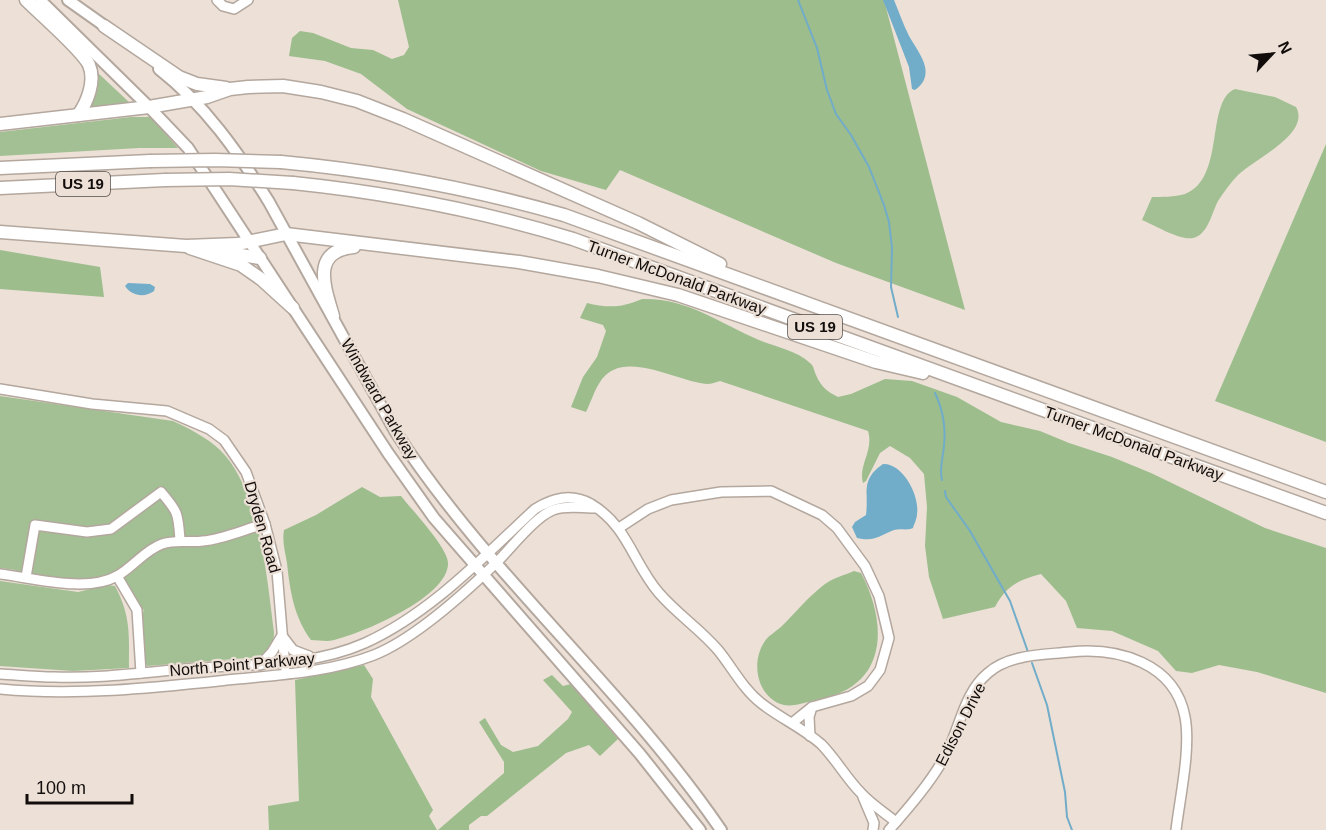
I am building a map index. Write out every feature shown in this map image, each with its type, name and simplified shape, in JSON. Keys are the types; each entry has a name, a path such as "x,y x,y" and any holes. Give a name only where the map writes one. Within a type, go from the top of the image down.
{"highway":[{"path":"26,0 77,50 90,67 89,92 78,115"},
{"path":"104,26 179,77 197,84 230,89 263,86 302,88 374,107 638,223 775,291"},
{"path":"0,124 149,107 207,97 230,89"},
{"name":"Turner McDonald Parkway","path":"0,168 150,161 281,162 389,175 447,185 518,202 609,231 1326,492"},
{"name":"Turner McDonald Parkway","path":"0,188 218,179 293,183 402,197 471,211 606,251 1326,513"},
{"path":"0,232 186,246 250,242 286,234 519,262 654,289 704,303 876,362 974,386"},
{"path":"211,245 228,253 260,258"},
{"path":"186,246 241,265 261,279 293,308"},
{"path":"333,316 323,282 323,268 328,259 337,252 348,248 371,246"}],"main road":[{"name":"Windward Parkway","path":"40,0 188,148 388,453 434,518 640,754 700,830"},
{"name":"Windward Parkway","path":"68,0 166,75 193,100 231,144 269,202 395,431 414,459 557,634 622,703 693,790 721,830"}],"street":[{"path":"218,0 224,6 234,9 248,0"},
{"name":"Dryden Road","path":"0,389 92,404 167,411 201,425 224,440 251,483 265,524 276,571 286,674"},
{"path":"792,723 812,707 851,696 868,686 880,670 889,638 879,596 870,576 863,562 837,528 822,515 771,491 721,492 671,500 648,509 619,528 660,595 717,649 759,702 810,736 832,755 862,795 874,823 873,830"},
{"path":"26,577 34,525 87,532 111,529 161,492 173,506 180,522 180,540"},
{"name":"North Point Parkway","path":"0,674 56,678 141,673 260,665 316,658 342,652 392,629 443,593 535,509 548,501 559,497 581,500 619,528"},
{"name":"North Point Parkway","path":"0,689 42,693 98,691 286,674 344,665 376,654 429,622 551,510 571,507 596,509"},
{"path":"0,574 72,584 101,582 117,576 156,547 180,540 200,542 211,540 265,524"},
{"path":"117,576 137,609 141,673"},
{"path":"260,665 272,652 282,634 293,650 316,658"},
{"name":"Edison Drive","path":"887,830 896,822 941,764 978,682 1000,664 1017,659 1083,651 1131,657 1149,665 1167,680 1179,696 1185,717 1186,746 1176,830"},
{"path":"810,736 808,717 812,707"},
{"path":"862,795 896,822"}],"green space":[{"path":"398,0 884,0 965,310 836,263 620,170 606,190 541,171 407,109 361,74 325,61 289,56 292,38 300,31 313,33 351,48 373,50 392,59 404,55 409,47"},
{"path":"96,73 98,73 131,104 88,109"},
{"path":"1235,89 1275,97 1296,107 1298,117 1296,127 1279,145 1235,178 1218,201 1206,228 1198,236 1182,237 1142,220 1152,197 1185,194 1198,185 1206,173 1211,157 1220,108 1226,96"},
{"path":"131,117 150,117 178,148 0,156 0,132"},
{"path":"1326,144 1326,442 1215,401"},
{"path":"0,250 100,267 104,297 0,289"},
{"path":"642,299 659,300 689,307 759,340 799,355 811,364 823,386 838,397 851,394 885,379 912,381 957,397 1001,422 1040,431 1112,457 1151,473 1265,528 1326,548 1326,693 1257,672 1219,665 1192,673 1176,671 1158,651 1112,631 1077,628 1066,601 1041,574 1008,589 995,607 943,619 929,577 925,546 927,507 924,474 910,458 890,446 880,453 863,483 862,476 869,445 868,431 720,381 707,384 695,382 636,367 622,367 610,372 598,385 586,412 571,407 583,377 597,357 606,331 603,325 580,318 587,303 614,306"},
{"path":"0,396 173,421 192,430 220,450 234,467 244,487 259,536 274,632 272,644 266,653 258,657 147,666 143,657 139,614 144,611 141,606 136,605 123,581 114,572 96,579 74,581 0,568"},
{"path":"362,487 380,497 401,496 442,548 448,563 445,576 420,600 383,622 334,640 311,640 300,622 294,603 284,546 284,530 316,515"},
{"path":"854,571 861,573 876,612 878,632 876,650 870,667 859,681 842,692 802,704 784,705 775,701 762,687 759,678 757,669 760,649 769,637 825,584"},
{"path":"0,581 78,592 108,585 115,586 126,616 129,635 129,668 73,671 0,666"},
{"path":"364,665 373,679 371,697 433,810 429,816 437,830 269,830 268,806 299,801 295,680"},
{"path":"552,675 563,686 571,684 618,739 600,756 589,745 566,753 487,816 481,816 469,825 469,830 438,830 504,773 504,762 479,722 485,718 501,745 513,752 538,746 568,719 572,712 543,680"}],"water":[{"path":"883,0 894,0 907,32 924,63 925,77 922,84 915,90 912,89 909,67"},
{"path":"128,283 150,284 155,287 154,291 147,295 138,295 125,286"},
{"path":"883,464 897,469 913,490 917,516 913,528 894,530 872,539 857,538 852,527 855,522 866,515 868,481"}],"waterway":[{"path":"798,0 817,48 827,90 836,114 869,167 884,205 889,222 892,248 891,287 898,317"},
{"path":"935,393 942,412 945,432 941,467 942,480"},
{"path":"945,491 946,497 970,531 1010,601 1028,652"},
{"path":"1032,663 1047,705 1065,792 1067,817 1072,830"}]}
